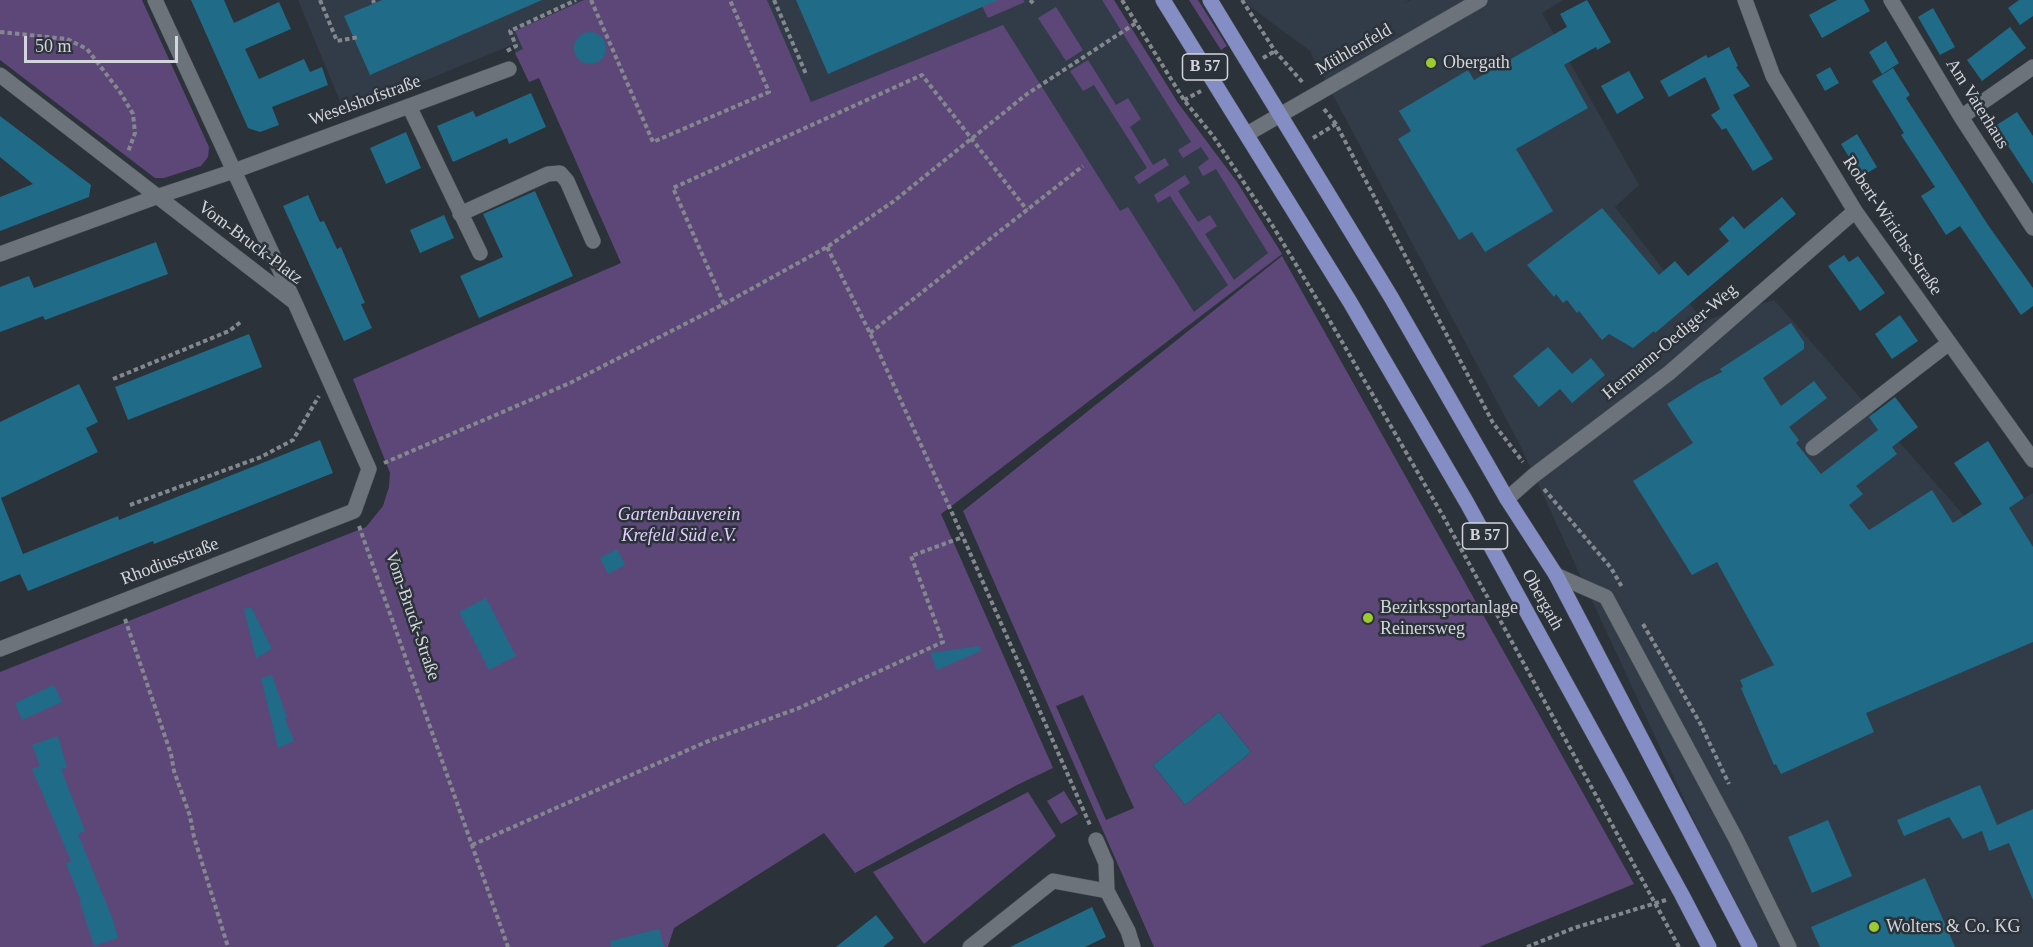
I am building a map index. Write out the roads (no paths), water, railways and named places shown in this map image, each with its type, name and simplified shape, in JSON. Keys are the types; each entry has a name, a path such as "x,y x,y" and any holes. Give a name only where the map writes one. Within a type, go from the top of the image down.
{"main road":[{"name":"Obergath","path":"1163,0 1350,302 1467,503 1682,895 1708,947"},
{"name":"Obergath","path":"1210,0 1391,297 1507,499 1557,575 1750,947"}],"street":[{"name":"Vom-Bruck-Platz","path":"155,0 295,303"},
{"name":"Mühlenfeld","path":"1247,134 1480,0"},
{"name":"Robert-Wirichs-Straße","path":"1745,0 1773,76 1855,211 2033,460"},
{"name":"Am Vaterhaus","path":"1891,0 1960,117 2033,228"},
{"path":"1960,117 2033,67"},
{"name":"Weselshofstraße","path":"234,171 509,69"},
{"name":"Vom-Bruck-Platz","path":"0,75 295,303"},
{"path":"409,106 480,254"},
{"name":"Vom-Bruck-Platz","path":"156,197 234,171"},
{"path":"460,214 548,174 560,173 567,181 592,241"},
{"path":"0,254 156,197"},
{"name":"Hermann-Oediger-Weg","path":"1507,499 1533,476 1669,373 1855,211"},
{"name":"Rhodiusstraße","path":"0,649 354,511 369,470 295,303"},
{"path":"1813,448 1949,343"},
{"name":"Obergath","path":"1557,575 1606,597 1736,839 1789,947"},
{"path":"1096,840 1106,863 1107,891 1128,930 1133,947"},
{"path":"970,947 1053,881 1107,891"}],"place":[{"name":"Obergath","path":"1431,63"},
{"name":"Bezirkssportanlage Reinersweg","path":"1368,618"},
{"name":"Wolters & Co. KG","path":"1874,927"}],"park label":[{"name":"Gartenbauverein Krefeld Süd e.V.","path":"679,525"}]}
